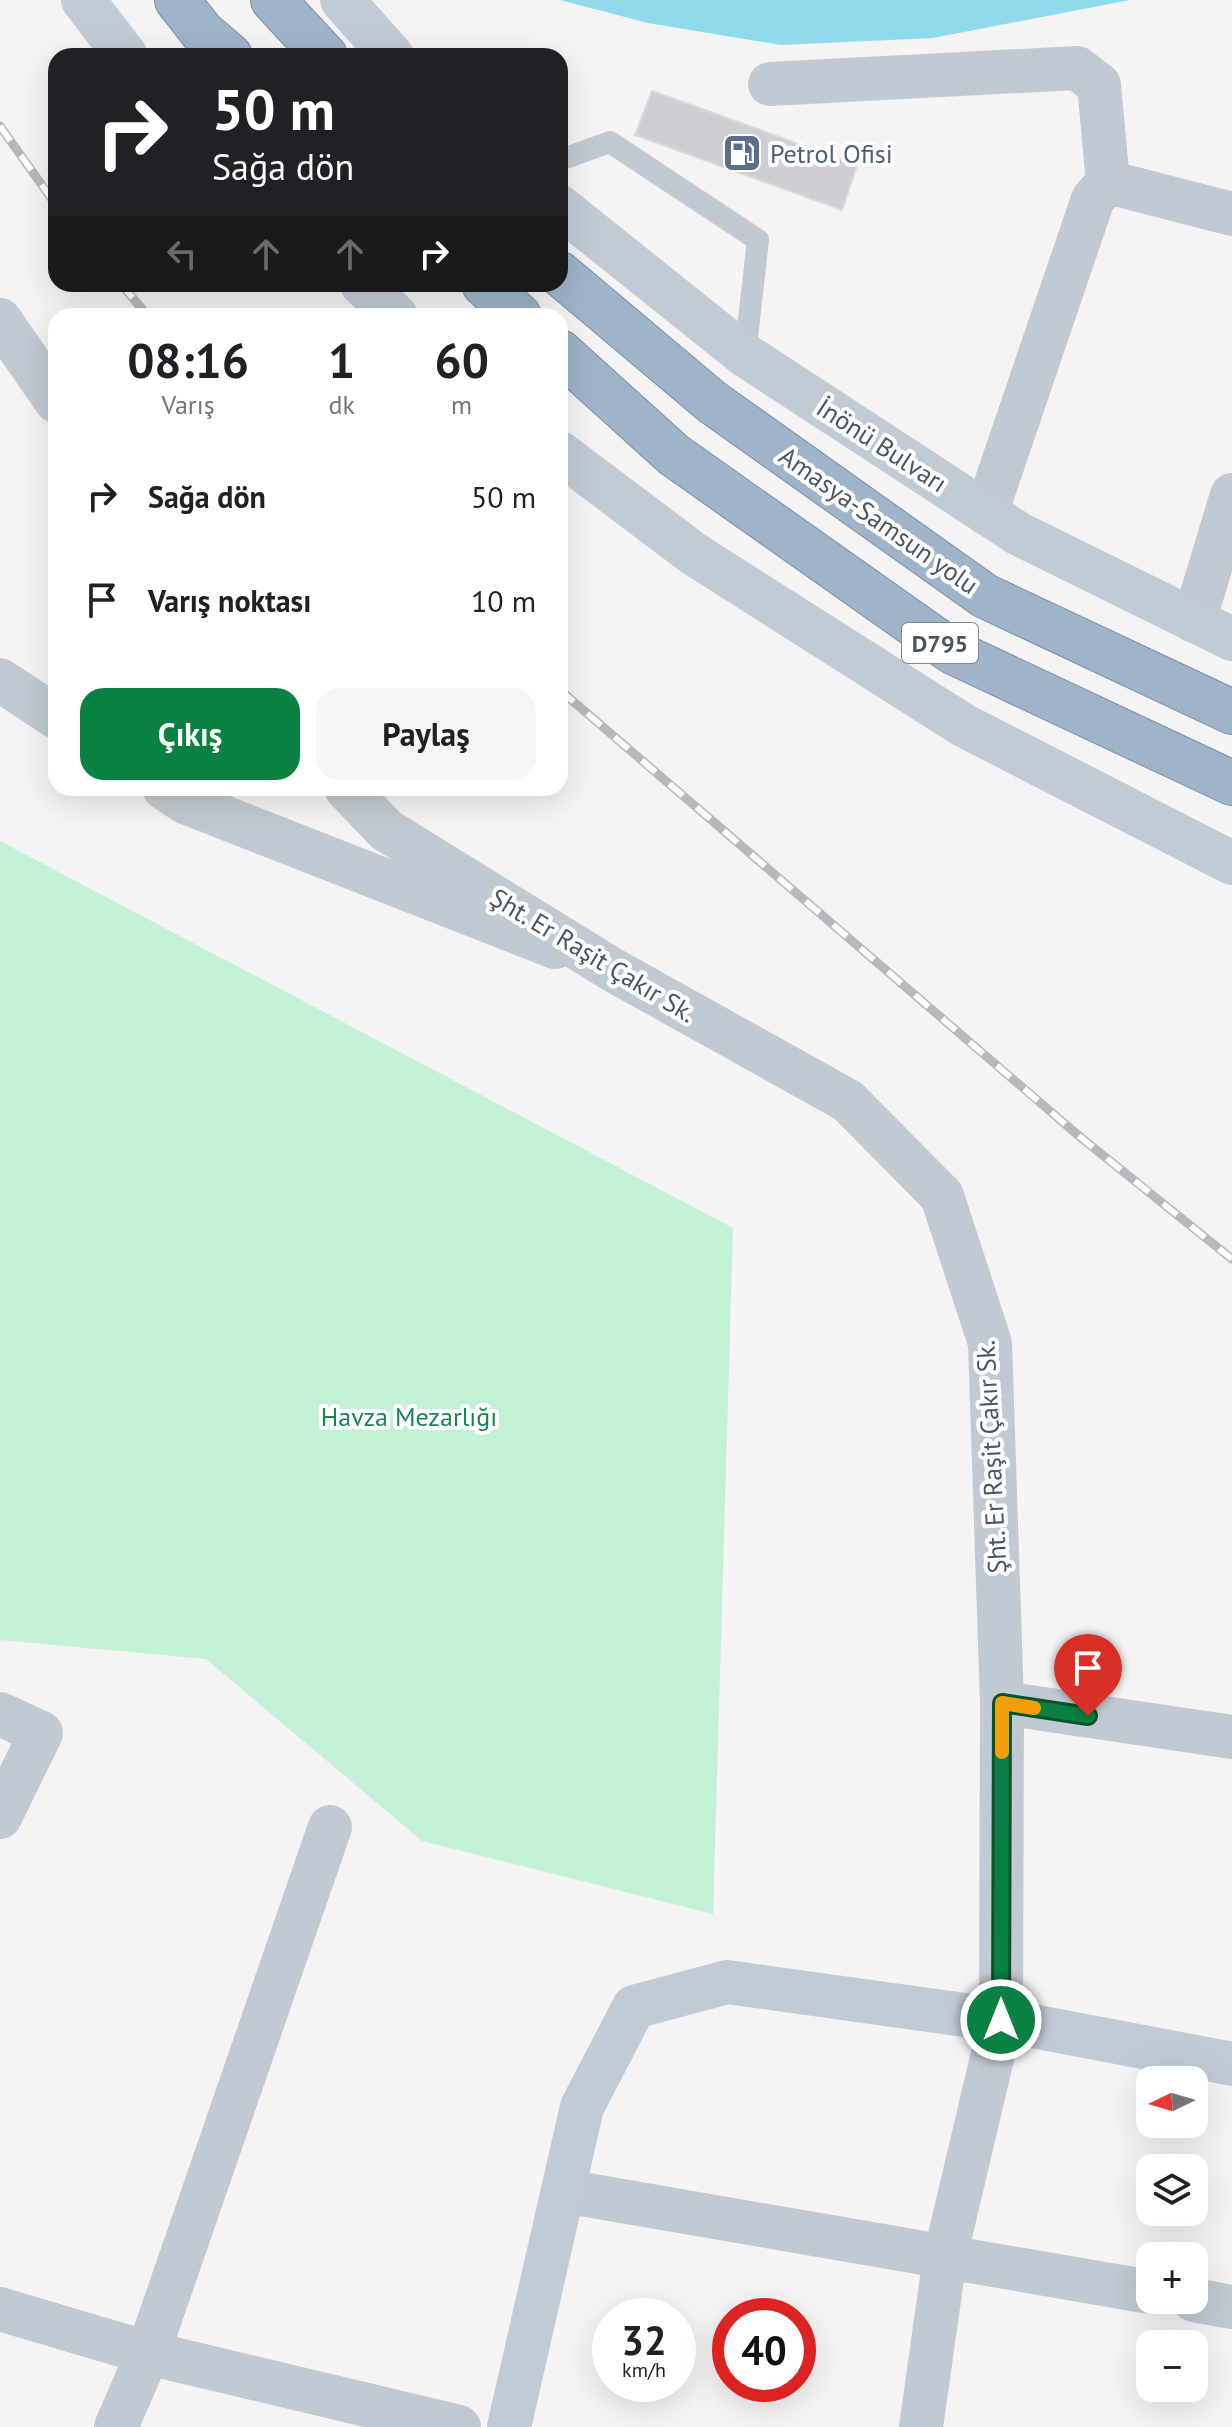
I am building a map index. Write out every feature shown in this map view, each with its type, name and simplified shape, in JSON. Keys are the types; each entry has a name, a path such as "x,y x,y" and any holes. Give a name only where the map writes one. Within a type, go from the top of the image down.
{"highway":[{"path":"177,0 202,32 221,48"},
{"path":"273,0 318,48"},
{"name":"Amasya-Samsun yolu","path":"568,281 712,402 985,596 1232,712"},
{"path":"493,292 510,308"},
{"name":"D795","path":"568,359 674,455 953,652 1232,783"}],"main road":[{"path":"83,0 120,48"},
{"path":"342,0 385,48"},
{"name":"İnönü Bulvarı","path":"568,213 745,355 986,513 1019,534 1213,630"},
{"path":"370,292 388,308"},
{"path":"568,459 694,554 963,725 1232,863"},
{"path":"509,2427 582,2107 634,2007 727,1982 1001,2020 1232,2064"}],"street":[{"path":"770,84 1077,68 1099,85 1108,182 1093,199 986,513"},
{"path":"1108,182 1232,214"},
{"path":"0,320 48,389"},
{"path":"1213,630 1232,495"},
{"path":"0,680 48,712"},
{"path":"176,796 613,970"},
{"name":"Şht. Er Raşit Çakır Sk.","path":"354,796 386,830 613,970 848,1101 942,1196 990,1343 1002,1703 1001,2020 945,2257 921,2427"},
{"path":"1002,1703 1232,1737"},
{"path":"0,1714 41,1733 0,1817"},
{"path":"116,2427 148,2353 330,1827"},
{"path":"564,2191 1136,2290"},
{"path":"1208,2303 1232,2307"},
{"path":"0,2309 148,2353 459,2427"}],"lane":[{"path":"568,157 610,142 758,240 745,355"}],"green space":[{"name":"Havza Mezarlığı","path":"0,841 733,1228 713,1914 422,1841 206,1659 0,1640"}],"water":[{"path":"560,0 1130,0 933,38 781,45 648,23"}],"building":[{"path":"652,91 857,165 842,210 635,135"}],"railway":[{"path":"0,126 48,194"},
{"path":"128,292 141,308"},
{"path":"568,697 1079,1136 1232,1259"}],"slow traffic":[{"path":"1002,1752 1002,1703 1034,1708"}],"place":[{"name":"Petrol Ofisi","path":"742,153"}],"route":[{"path":"1001,2020 1002,1703 1088,1716"}]}
